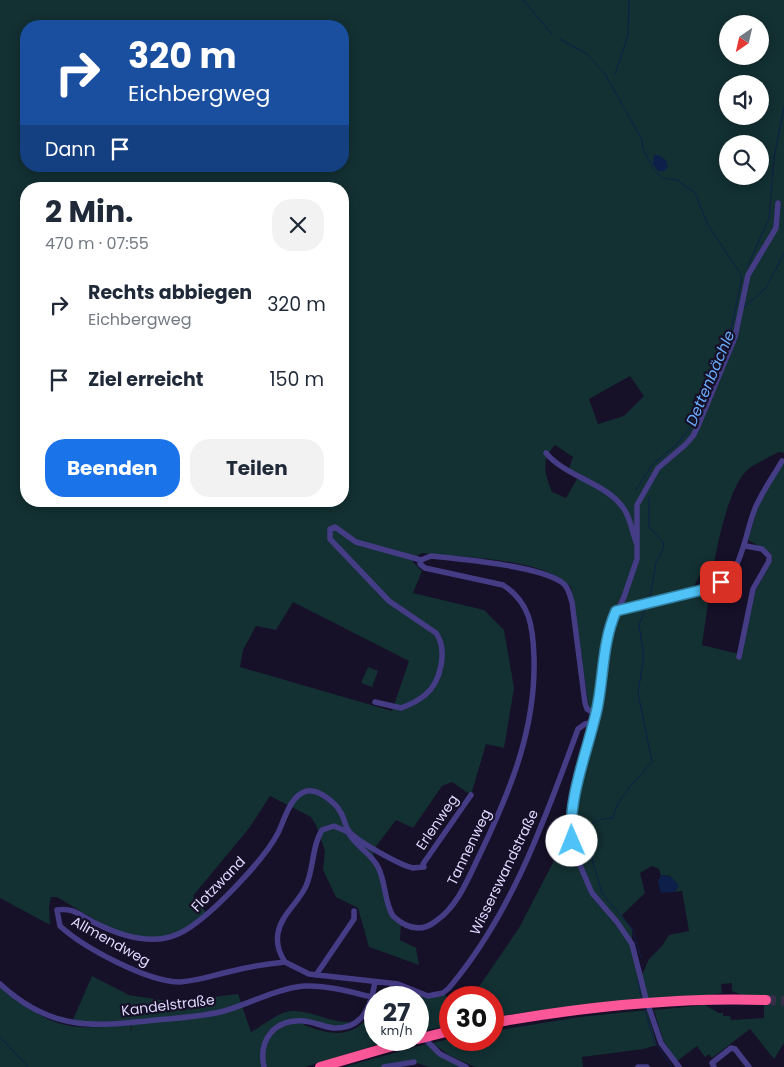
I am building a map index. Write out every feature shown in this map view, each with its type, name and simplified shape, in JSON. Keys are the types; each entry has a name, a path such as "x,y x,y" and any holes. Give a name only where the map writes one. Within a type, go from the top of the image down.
{"highway":[{"path":"504,1021 558,1012 666,1002 766,1000"},
{"path":"320,1067 375,1051"}],"street":[{"path":"678,1067 661,1043 646,999 632,944 593,895 573,846 571,830 573,800 596,714 604,650 609,629 632,576 638,547 636,505 658,468 685,445 693,436 698,426 735,336 748,275 776,228 778,203"},
{"path":"546,453 568,471 601,488 624,508 630,519 638,547"},
{"path":"616,611 714,587 734,570 746,546 744,537 756,505 782,461"},
{"path":"376,702 401,708 426,694 436,678 442,658 441,640 436,633 389,600 330,539 330,529 335,527 363,544 421,560 431,556 520,568 562,583 568,588 572,602 585,702 587,708 596,714"},
{"path":"739,657 753,589 769,561 769,556 762,549 746,546"},
{"name":"Tannenweg","path":"348,832 370,854 380,870 393,916 410,928 428,926 442,916 467,883 505,800 527,735 533,703 534,661 533,633 526,608 512,591 503,585 425,568 420,564 421,560"},
{"name":"Wisserswandstraße","path":"375,982 398,984 428,996 443,993 453,984 480,950 502,910 544,820 578,729 585,724 594,722"},
{"name":"Flotzwand","path":"57,910 69,909 104,927 138,937 151,939 170,937 196,924 219,904 268,848 278,834 291,804 298,796 308,791 319,793 340,810 348,832"},
{"name":"Erlenweg","path":"348,832 398,862 414,868 424,867 423,864 471,795"},
{"path":"348,832 334,826 328,827 319,835 312,868 305,888 278,930 277,943 285,962 302,972 375,982 375,986"},
{"name":"Allmendweg","path":"57,910 58,922 64,930 100,952 152,978 180,982 201,980 249,967 285,962"},
{"path":"316,975 354,919 354,911"},
{"name":"Kandelstraße","path":"0,984 48,1016 71,1024 88,1025 140,1023 206,1015 302,986 338,990 364,996"},
{"path":"264,1067 262,1048 268,1036 275,1029 292,1022 305,1021 335,1028 351,1026 364,1016"},
{"path":"429,1043 440,1054 466,1067"},
{"path":"713,1065 728,1048 733,1048 749,1067"},
{"path":"384,1067 414,1062"},
{"path":"638,1067 647,1067"}],"green space":[{"path":"0,0 784,0 784,453 779,452 761,461 743,475 736,486 726,514 713,568 705,566 690,593 710,590 702,645 739,654 754,594 772,560 771,553 748,540 758,506 784,459 784,1043 774,1059 750,1029 712,1058 709,1054 705,1057 697,1046 677,1061 663,1040 654,1010 705,1005 719,1013 723,1013 723,1016 730,1016 731,1020 764,1018 764,1004 732,991 732,983 721,984 722,993 710,995 543,1010 504,1015 504,986 479,986 519,928 558,853 564,845 573,846 577,799 599,713 589,707 571,587 558,577 522,564 422,553 413,558 413,562 422,571 413,593 484,610 504,630 514,688 504,748 486,744 471,795 452,782 442,786 413,828 396,820 374,849 373,859 380,870 389,911 401,924 400,940 416,948 419,965 369,947 358,908 336,897 323,870 325,851 316,825 311,817 270,796 250,827 193,896 208,915 179,934 151,939 112,930 57,897 51,897 49,907 50,925 0,898","holes":["630,376 644,396 624,416 598,424 589,399","555,445 573,457 568,471 578,477 566,498 552,492 547,479 545,468 547,457","293,602 409,661 392,711 240,667 243,650 256,626 276,630","652,866 659,869 661,875 670,876 677,889 674,892 682,891 689,931 669,935 662,946 649,959 641,977 632,944 632,929 622,915 645,893 640,873"]},
{"path":"368,667 378,671 372,687 361,683"},
{"path":"92,976 129,995 174,1002 238,994 251,1032 278,1015 294,1011 310,1013 341,1022 349,1022 350,1024 333,1025 305,1021 304,1025 326,1032 335,1033 352,1030 364,1022 364,1049 305,1067 0,1067 0,986 33,1011 60,1024 89,1027 130,1025 132,1033 131,1024 71,1024"},
{"path":"439,993 439,1028 429,1030 429,994"},
{"path":"647,1010 657,1045 644,1049 582,1057 583,1067 475,1067 443,1051 504,1051 504,1029 580,1017"},
{"path":"439,1041 439,1048 432,1043"},
{"path":"429,1046 462,1067 429,1067 414,1062 384,1067 344,1067 401,1051 429,1051"}],"water":[{"path":"654,155 658,155 666,160 668,167 664,171 658,171 653,164"},
{"path":"661,875 672,878 677,883 679,886 674,892 661,893 658,881"}],"waterway":[{"path":"523,0 552,34"},
{"path":"615,74 628,35 629,0"},
{"path":"560,39 587,54 605,74 642,140 643,149 654,170 662,178 677,180 695,193 708,225 742,276 730,335 692,426 676,445 652,465 636,490"},
{"name":"Dettenbächle","path":"747,268 769,218 774,158 784,107"},
{"path":"744,307 766,288 784,253"},
{"name":"Dettenbächle","path":"649,497 649,527 663,542 664,547 656,563 650,597"},
{"name":"Dettenbächle","path":"641,957 632,929 602,893 592,859 592,844 585,832 585,827 602,819 613,818 615,810 624,795 652,762 638,693 644,656 639,625 645,609"},
{"path":"638,980 641,998"},
{"path":"644,1007 654,1041 672,1067"},
{"path":"0,1037 28,1067"}],"tunnel":[{"path":"766,1000 784,1001"}],"route":[{"path":"572,841 573,800 591,737 599,698 604,650 616,611 690,594 714,587 721,582"}]}
